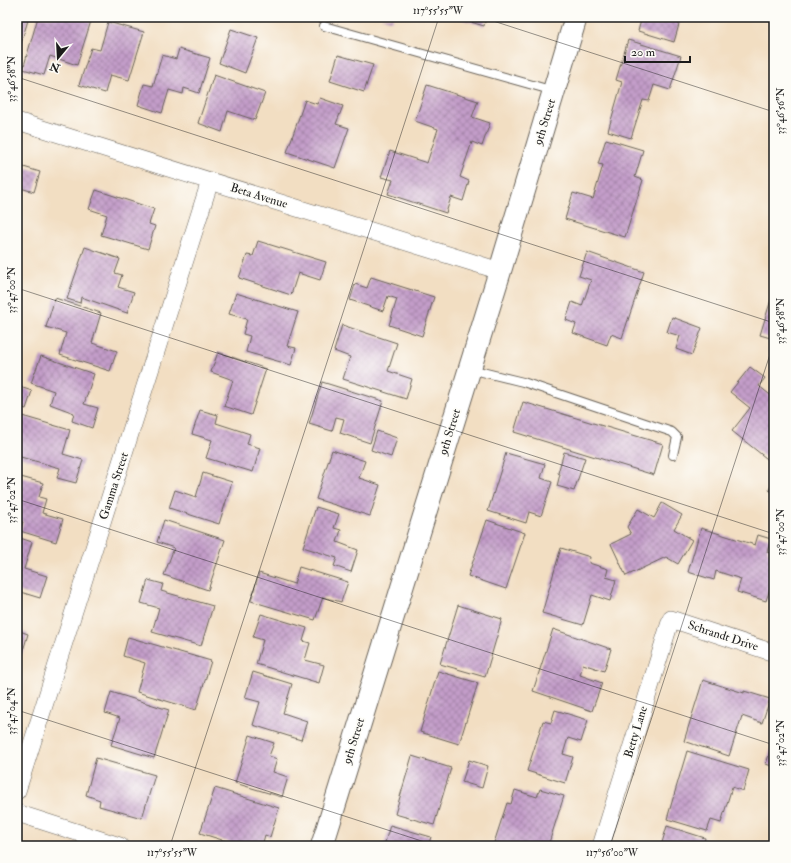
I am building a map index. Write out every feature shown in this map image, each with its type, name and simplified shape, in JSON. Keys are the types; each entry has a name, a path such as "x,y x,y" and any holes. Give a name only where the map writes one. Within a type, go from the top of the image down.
{"street":[{"name":"9th Street","path":"322,846 500,270 576,17"},
{"name":"Beta Avenue","path":"17,121 500,270"},
{"name":"Gamma Street","path":"17,791 210,181"},
{"name":"Schrandt Drive","path":"671,619 774,653"},
{"name":"Betty Lane","path":"601,846 671,619"},
{"path":"17,813 120,846"}],"lane":[{"path":"324,26 554,91"},
{"path":"469,369 523,382 672,432 677,438 673,455"}],"building":[{"path":"17,17 29,17 21,43 17,42"},
{"path":"38,17 79,17 91,21 77,65 50,56 44,75 23,69"},
{"path":"305,17 324,17 322,23"},
{"path":"381,17 393,17 392,21"},
{"path":"454,17 486,17 484,26"},
{"path":"642,17 667,17 680,21 674,42 638,31"},
{"path":"708,17 721,17 720,21"},
{"path":"108,22 144,32 129,80 110,75 105,93 79,85 91,48 100,50"},
{"path":"231,29 258,38 245,73 219,63"},
{"path":"628,40 681,56 670,90 654,85 649,101 643,100 631,138 608,131 622,82 616,80"},
{"path":"179,49 210,58 199,93 184,88 183,94 169,90 162,113 138,105 144,84 153,86 162,55 176,59"},
{"path":"338,55 373,65 364,92 330,81"},
{"path":"214,75 265,93 255,120 228,111 222,132 198,123"},
{"path":"427,85 478,101 472,117 490,123 482,146 472,142 460,177 469,181 463,201 451,197 446,213 388,194 393,180 381,177 390,151 427,163 438,129 415,121"},
{"path":"320,98 343,106 336,124 349,128 335,168 287,152 305,100 317,104"},
{"path":"606,139 643,150 635,177 643,180 625,237 565,219 573,193 593,199 603,165 598,164"},
{"path":"17,165 40,172 34,192 17,187"},
{"path":"96,190 154,209 149,224 155,226 148,249 101,235 107,215 89,209"},
{"path":"258,241 326,262 320,280 298,273 291,295 239,278 247,255 253,256"},
{"path":"85,247 120,259 115,273 122,275 118,287 134,292 127,313 81,297 80,303 67,299"},
{"path":"587,252 644,272 622,338 611,334 607,345 573,333 576,324 566,320 572,302 582,306 591,280 579,276"},
{"path":"371,277 434,297 422,336 389,325 397,299 388,296 383,311 350,300 355,284 367,288"},
{"path":"774,290 774,339 760,335"},
{"path":"236,293 298,312 287,346 296,348 291,365 246,352 250,336 243,334 247,319 229,314"},
{"path":"55,298 101,313 92,343 117,351 110,371 60,355 66,333 46,327"},
{"path":"672,317 702,328 692,355 676,349 680,336 667,332"},
{"path":"342,325 397,343 388,371 412,379 406,399 343,379 350,357 334,351"},
{"path":"218,352 266,369 251,415 224,406 233,380 211,372"},
{"path":"41,356 94,374 84,404 98,408 92,428 72,421 74,413 50,404 54,391 31,383"},
{"path":"750,367 765,378 759,386 774,398 774,458 771,462 732,431 750,408 730,392"},
{"path":"322,382 383,401 370,443 340,433 344,419 336,417 332,431 309,424"},
{"path":"17,386 32,391 26,409 17,406"},
{"path":"523,402 663,444 654,475 514,432"},
{"path":"200,410 218,415 216,423 250,434 247,444 260,448 253,472 206,458 212,440 192,434"},
{"path":"22,416 70,430 63,454 83,460 76,483 57,478 60,468 17,456 17,434"},
{"path":"377,431 397,438 391,457 371,450"},
{"path":"332,450 365,461 359,478 380,485 370,516 316,499"},
{"path":"564,452 585,458 574,491 557,486 560,474 558,473"},
{"path":"506,453 545,464 541,478 552,482 541,516 529,512 526,523 488,511"},
{"path":"203,473 232,482 219,524 169,508 175,490 196,497"},
{"path":"17,476 43,483 39,497 46,499 42,513 63,519 56,542 20,531 23,522 17,520"},
{"path":"774,480 774,493 769,490"},
{"path":"662,503 682,515 674,529 692,540 678,564 666,557 626,576 611,544 631,534 627,527 638,509 654,518"},
{"path":"316,507 339,514 334,528 341,530 337,542 358,550 351,572 334,566 337,558 303,547"},
{"path":"164,520 225,540 208,590 164,575 174,548 157,542"},
{"path":"487,520 525,533 506,589 468,576"},
{"path":"701,528 755,545 758,535 771,539 767,552 774,554 774,576 766,601 737,592 741,579 716,571 714,580 688,572"},
{"path":"17,537 32,542 24,569 47,576 40,598 17,591"},
{"path":"561,548 590,557 589,563 608,569 606,577 616,580 610,601 592,595 583,625 542,613"},
{"path":"299,567 348,582 341,602 323,597 315,620 251,601 259,573 294,584"},
{"path":"148,580 163,584 161,591 213,606 201,646 152,632 159,608 141,603"},
{"path":"458,605 502,619 485,677 440,664"},
{"path":"261,614 307,628 303,641 310,643 305,660 324,665 319,683 256,664 263,640 253,637"},
{"path":"553,629 611,649 604,671 583,664 580,675 602,683 592,711 533,691"},
{"path":"17,630 28,634 22,654 17,653"},
{"path":"128,637 211,661 196,710 137,692 145,663 123,656"},
{"path":"438,671 478,683 459,744 420,732"},
{"path":"253,672 292,684 283,713 307,721 301,740 253,725 260,702 245,698"},
{"path":"703,680 744,693 744,691 770,699 762,723 742,716 729,756 684,741"},
{"path":"111,692 169,710 154,758 111,745 120,718 105,713"},
{"path":"555,710 588,720 581,742 568,738 563,754 573,757 565,783 527,771 543,721 551,723"},
{"path":"250,735 274,743 269,756 277,759 273,772 288,777 282,797 235,783"},
{"path":"774,743 774,767 766,764"},
{"path":"687,751 749,770 743,791 732,787 721,823 711,820 707,831 667,819"},
{"path":"412,756 451,768 434,825 395,814"},
{"path":"96,758 155,775 142,818 99,806 100,800 86,795"},
{"path":"469,760 488,766 482,788 462,782"},
{"path":"215,788 279,808 270,837 265,835 262,846 241,846 200,833"},
{"path":"540,789 564,796 548,846 493,846 507,803 511,804 515,790 537,797"},
{"path":"390,825 431,837 428,846 384,846"},
{"path":"667,826 705,838 703,846 661,846"}]}
